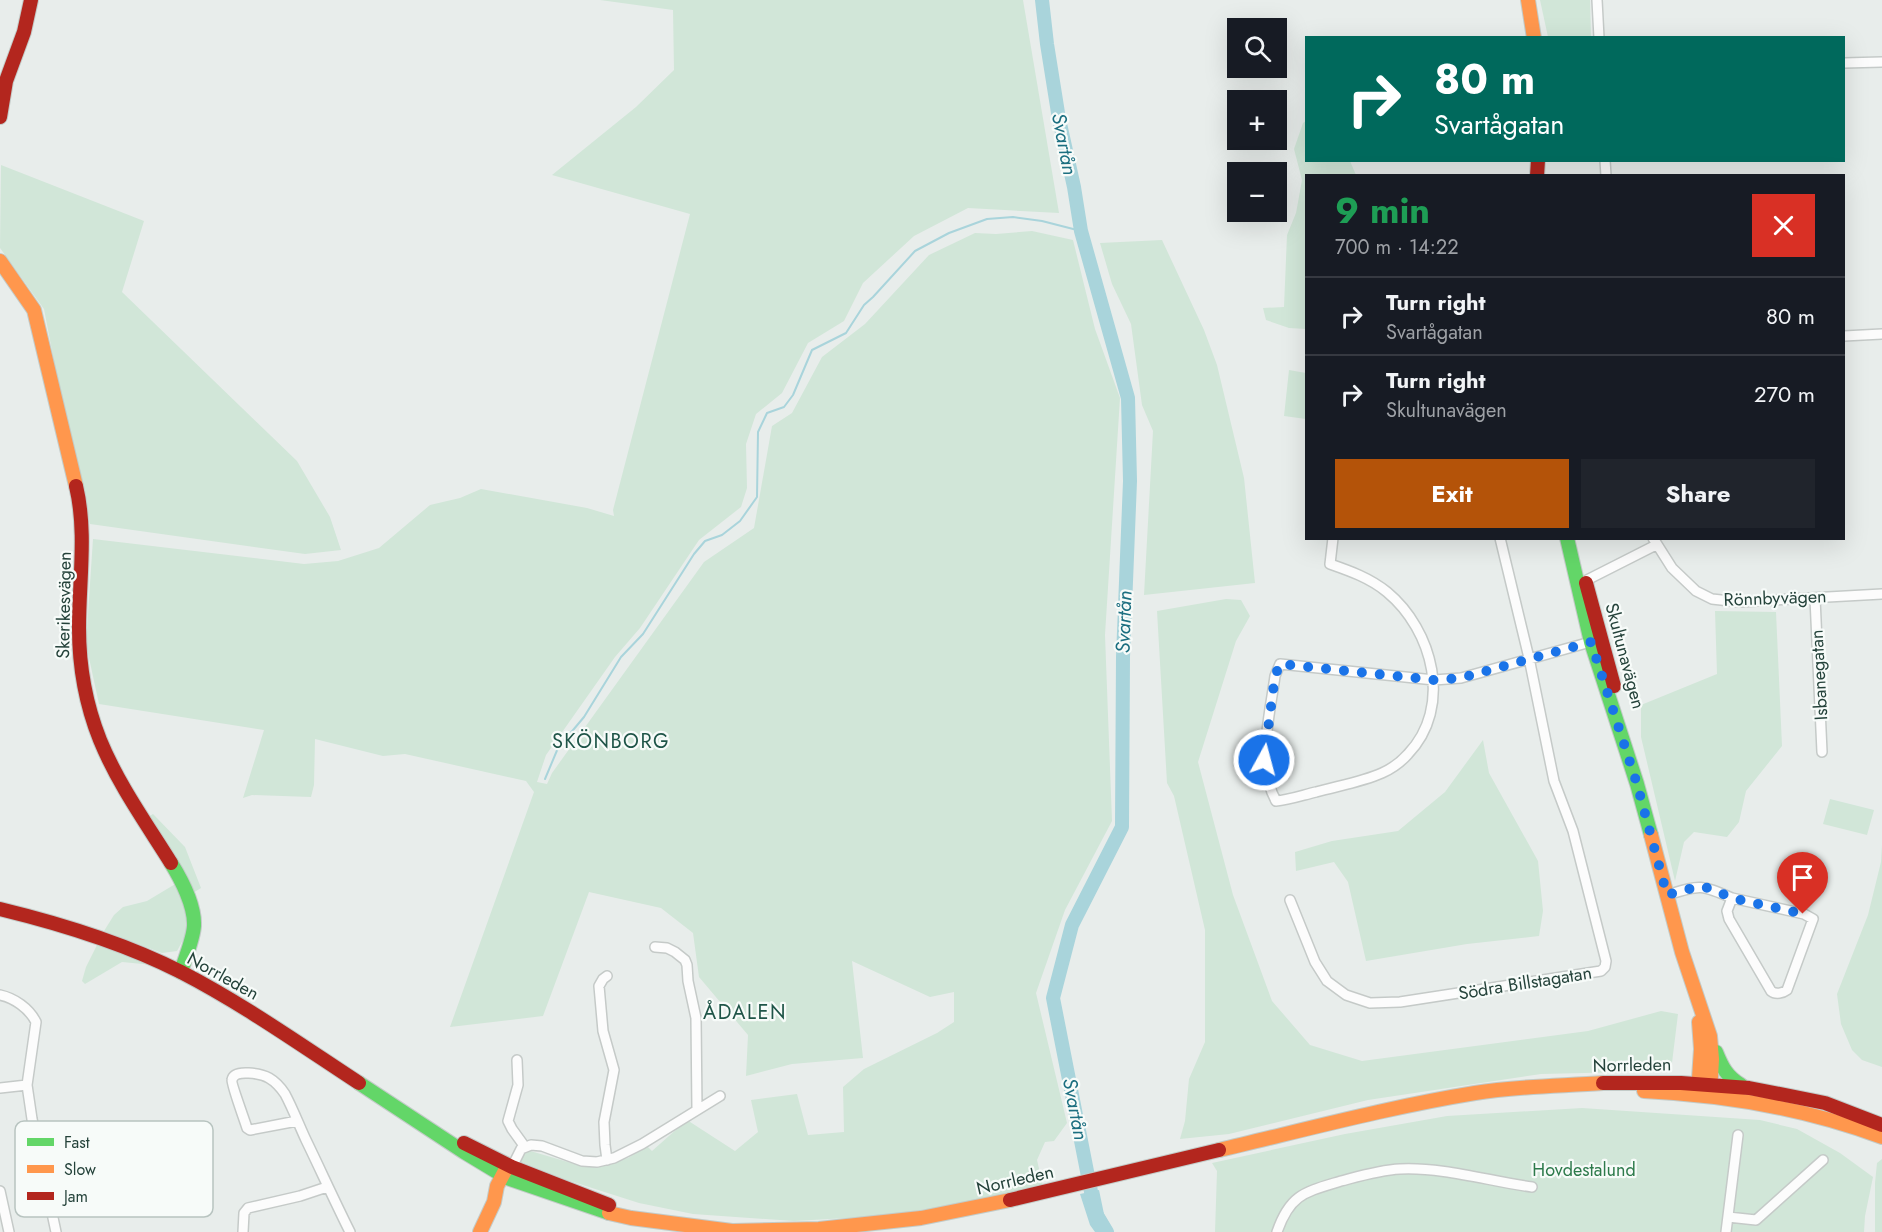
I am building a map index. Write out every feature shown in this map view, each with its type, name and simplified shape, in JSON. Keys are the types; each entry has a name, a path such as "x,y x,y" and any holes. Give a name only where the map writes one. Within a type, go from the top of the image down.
{"main road":[{"path":"0,117 6,81 24,32 31,0"},
{"path":"1528,0 1534,36"},
{"name":"Skerikesvägen","path":"0,261 34,310 81,506 80,649 82,673 92,716 100,740 119,779 179,876 190,902 194,925 182,972"},
{"name":"Skultunavägen","path":"1568,540 1582,582"},
{"name":"Skultunavägen","path":"1575,540 1582,582 1596,640 1698,1003 1710,1036 1712,1077 1698,1087"},
{"name":"Norrleden","path":"0,909 57,923 144,955 182,972 250,1011 409,1116 511,1172 652,1220 732,1231 819,1229 904,1221 983,1206 1476,1092 1519,1088 1626,1082 1749,1088 1825,1103 1882,1125"},
{"name":"Skultunavägen","path":"1698,1003 1701,1049 1698,1087"},
{"path":"1710,1036 1723,1071 1729,1078 1749,1088"},
{"name":"Norrleden","path":"1698,1087 1802,1111 1882,1137"},
{"path":"480,1232 494,1202 497,1186 511,1172"}],"street":[{"path":"1597,0 1599,36"},
{"path":"1845,63 1882,62"},
{"path":"1845,336 1882,334"},
{"path":"1333,540 1330,564 1372,581 1409,614 1425,643 1434,680 1432,710 1417,743 1407,755 1382,773 1279,801 1275,800 1264,760 1275,676 1280,664 1434,680 1461,678 1596,640"},
{"path":"1500,540 1529,658"},
{"name":"Rönnbyvägen","path":"1582,582 1655,542 1672,568 1696,591 1712,599 1739,602 1882,594"},
{"name":"Isbanegatan","path":"1815,598 1822,752"},
{"name":"Södra Billstagatan","path":"1290,900 1315,962 1327,981 1346,996 1370,1003 1400,1002 1602,971 1606,961 1573,831 1554,781 1529,658"},
{"path":"1667,895 1700,886 1732,898 1803,914 1813,919 1787,990 1784,992 1771,991 1729,919 1727,911 1732,898"},
{"path":"655,946 675,952 687,964 688,981 696,1018 698,1110"},
{"path":"607,976 599,986 603,1030 614,1070 604,1122 608,1160"},
{"path":"0,995 10,997 33,1015 36,1022 27,1085 32,1121"},
{"path":"517,1060 518,1085 508,1121 525,1147"},
{"path":"297,1121 250,1130 247,1128 232,1077 236,1074 254,1074 270,1078 285,1094 350,1232"},
{"path":"0,1088 27,1085"},
{"path":"511,1172 521,1149 531,1145 542,1146 582,1161 608,1160 629,1151 720,1096"},
{"path":"1726,1232 1738,1135"},
{"path":"1728,1217 1756,1220 1823,1160"},
{"path":"1277,1232 1286,1212 1300,1194 1367,1174 1400,1169 1430,1170 1532,1187"},
{"path":"243,1232 244,1214 248,1208 327,1187"},
{"path":"0,1191 9,1232"},
{"path":"53,1217 56,1232"}],"green space":[{"path":"600,0 1023,0 1059,213 968,208 914,236 863,283 844,321 808,343 782,393 756,414 746,444 747,488 741,507 699,540 640,628 615,657 546,755 537,782 547,784 552,773 704,562 754,528 772,426 792,413 822,357 865,324 929,255 975,233 1032,231 1073,240 1095,329 1120,398 1105,635 1112,821 1065,910 1036,993 1067,1123 1054,1141 1045,1142 1037,1160 1043,1186 979,1201 882,1216 794,1221 693,1214 639,1203 567,1180 519,1161 527,1150 585,1167 628,1158 647,1146 652,1151 687,1120 735,1151 758,1132 751,1100 797,1094 808,1135 844,1132 843,1087 864,1069 937,1033 954,1022 954,992 930,997 852,961 863,1058 792,1064 746,1076 748,1035 699,977 693,933 661,908 589,892 543,1016 450,1027 534,792 526,781 405,754 383,756 315,739 314,785 311,797 252,795 243,798 264,730 99,704 86,644 93,539 304,564 338,561 379,548 430,505 460,498 481,489 587,508 614,516 613,510 690,214 552,175 636,107 674,70 673,10"},
{"path":"1540,0 1590,0 1591,36 1548,36"},
{"path":"1305,122 1305,162 1350,162 1356,174 1305,174 1305,329 1289,328 1266,320 1263,308 1284,307 1287,235 1296,213 1302,180 1294,149"},
{"path":"1,165 144,221 122,292 297,461 330,517 341,550 305,554 90,524 62,403 44,309 0,248"},
{"path":"1162,240 1204,330 1217,365 1244,478 1255,583 1144,595 1153,431 1142,405 1131,324 1112,284 1100,243"},
{"path":"1289,370 1305,373 1305,419 1284,416"},
{"path":"1226,599 1241,600 1250,616 1236,641 1198,762 1233,895 1272,1001 1310,1045 1362,1061 1588,1031 1661,1011 1678,1014 1671,1071 1541,1074 1368,1100 1229,1134 1180,1139 1185,1121 1189,1079 1205,1042 1205,930 1174,796 1167,783 1157,611"},
{"path":"1715,611 1776,612 1782,746 1746,791 1739,822 1727,837 1694,832 1684,842 1675,881 1641,737 1641,705 1717,674"},
{"path":"1483,740 1489,773 1538,861 1543,911 1539,936 1467,944 1366,961 1348,882 1334,862 1296,871 1295,852 1332,841 1398,831 1445,792"},
{"path":"1830,799 1874,810 1867,835 1823,824"},
{"path":"153,814 185,847 201,888 193,893 148,817"},
{"path":"1882,845 1882,1067 1862,1060 1852,1050 1841,1024 1837,994 1868,915 1881,862"},
{"path":"177,883 186,904 189,929 177,951 162,953 104,931 114,915 123,907 147,901"},
{"path":"98,943 153,965 122,962 85,984 82,981 86,967"},
{"name":"Hovdestalund","path":"1582,1108 1760,1120 1797,1129 1840,1153 1873,1177 1864,1232 1215,1232 1217,1171 1212,1163 1345,1134 1447,1116"},
{"path":"1882,1159 1882,1232 1875,1232 1875,1183 1877,1163"}],"water":[{"path":"1099,1190 1104,1214 1114,1232 1095,1232 1090,1225 1080,1194"}],"waterway":[{"name":"Svartån","path":"1042,0 1059,119 1081,231 1128,398 1130,481 1123,657 1122,827 1072,925 1053,998 1095,1212 1107,1232"},
{"path":"545,779 558,748 584,717 621,657 643,634 694,554 705,541 722,535 740,521 757,497 758,432 767,413 784,407 793,395 812,350 846,333 864,305 915,251 949,233 987,219 1013,217 1042,221 1081,231"}],"traffic: fast":[{"path":"1567,540 1591,642 1651,835"},
{"path":"171,863 187,893 194,918 192,937 181,972"},
{"path":"1716,1052 1732,1079 1741,1085"},
{"path":"359,1083 507,1178 609,1213"}],"traffic: slow":[{"path":"1528,0 1534,36"},
{"path":"0,261 34,310 76,486"},
{"path":"1651,835 1682,952 1710,1036 1711,1077 1698,1095"},
{"path":"1698,1093 1701,1049 1699,1022"},
{"path":"1219,1150 1379,1112 1475,1093 1603,1083"},
{"path":"1644,1091 1705,1096 1765,1105 1824,1118 1882,1137"},
{"path":"480,1232 494,1202 497,1186 507,1167"},
{"path":"609,1213 732,1231 819,1229 921,1218 1010,1200"}],"traffic: jam":[{"path":"0,117 6,81 24,32 31,0"},
{"path":"1537,174 1538,162"},
{"path":"76,486 82,538 79,642 87,699 95,727 115,772 171,863"},
{"path":"1586,583 1614,686"},
{"path":"0,909 92,935 181,972 249,1011 359,1083"},
{"path":"1603,1083 1681,1083 1749,1088 1825,1103 1882,1125"},
{"path":"464,1143 512,1167 609,1205"},
{"path":"1010,1200 1219,1150"}],"district":[{"name":"SKÖNBORG","path":"611,741"},
{"name":"ÅDALEN","path":"745,1012"}],"route":[{"path":"1264,760 1275,676 1280,664 1434,680 1461,678 1591,642 1637,784 1667,895 1700,886 1732,898 1803,914"}]}
